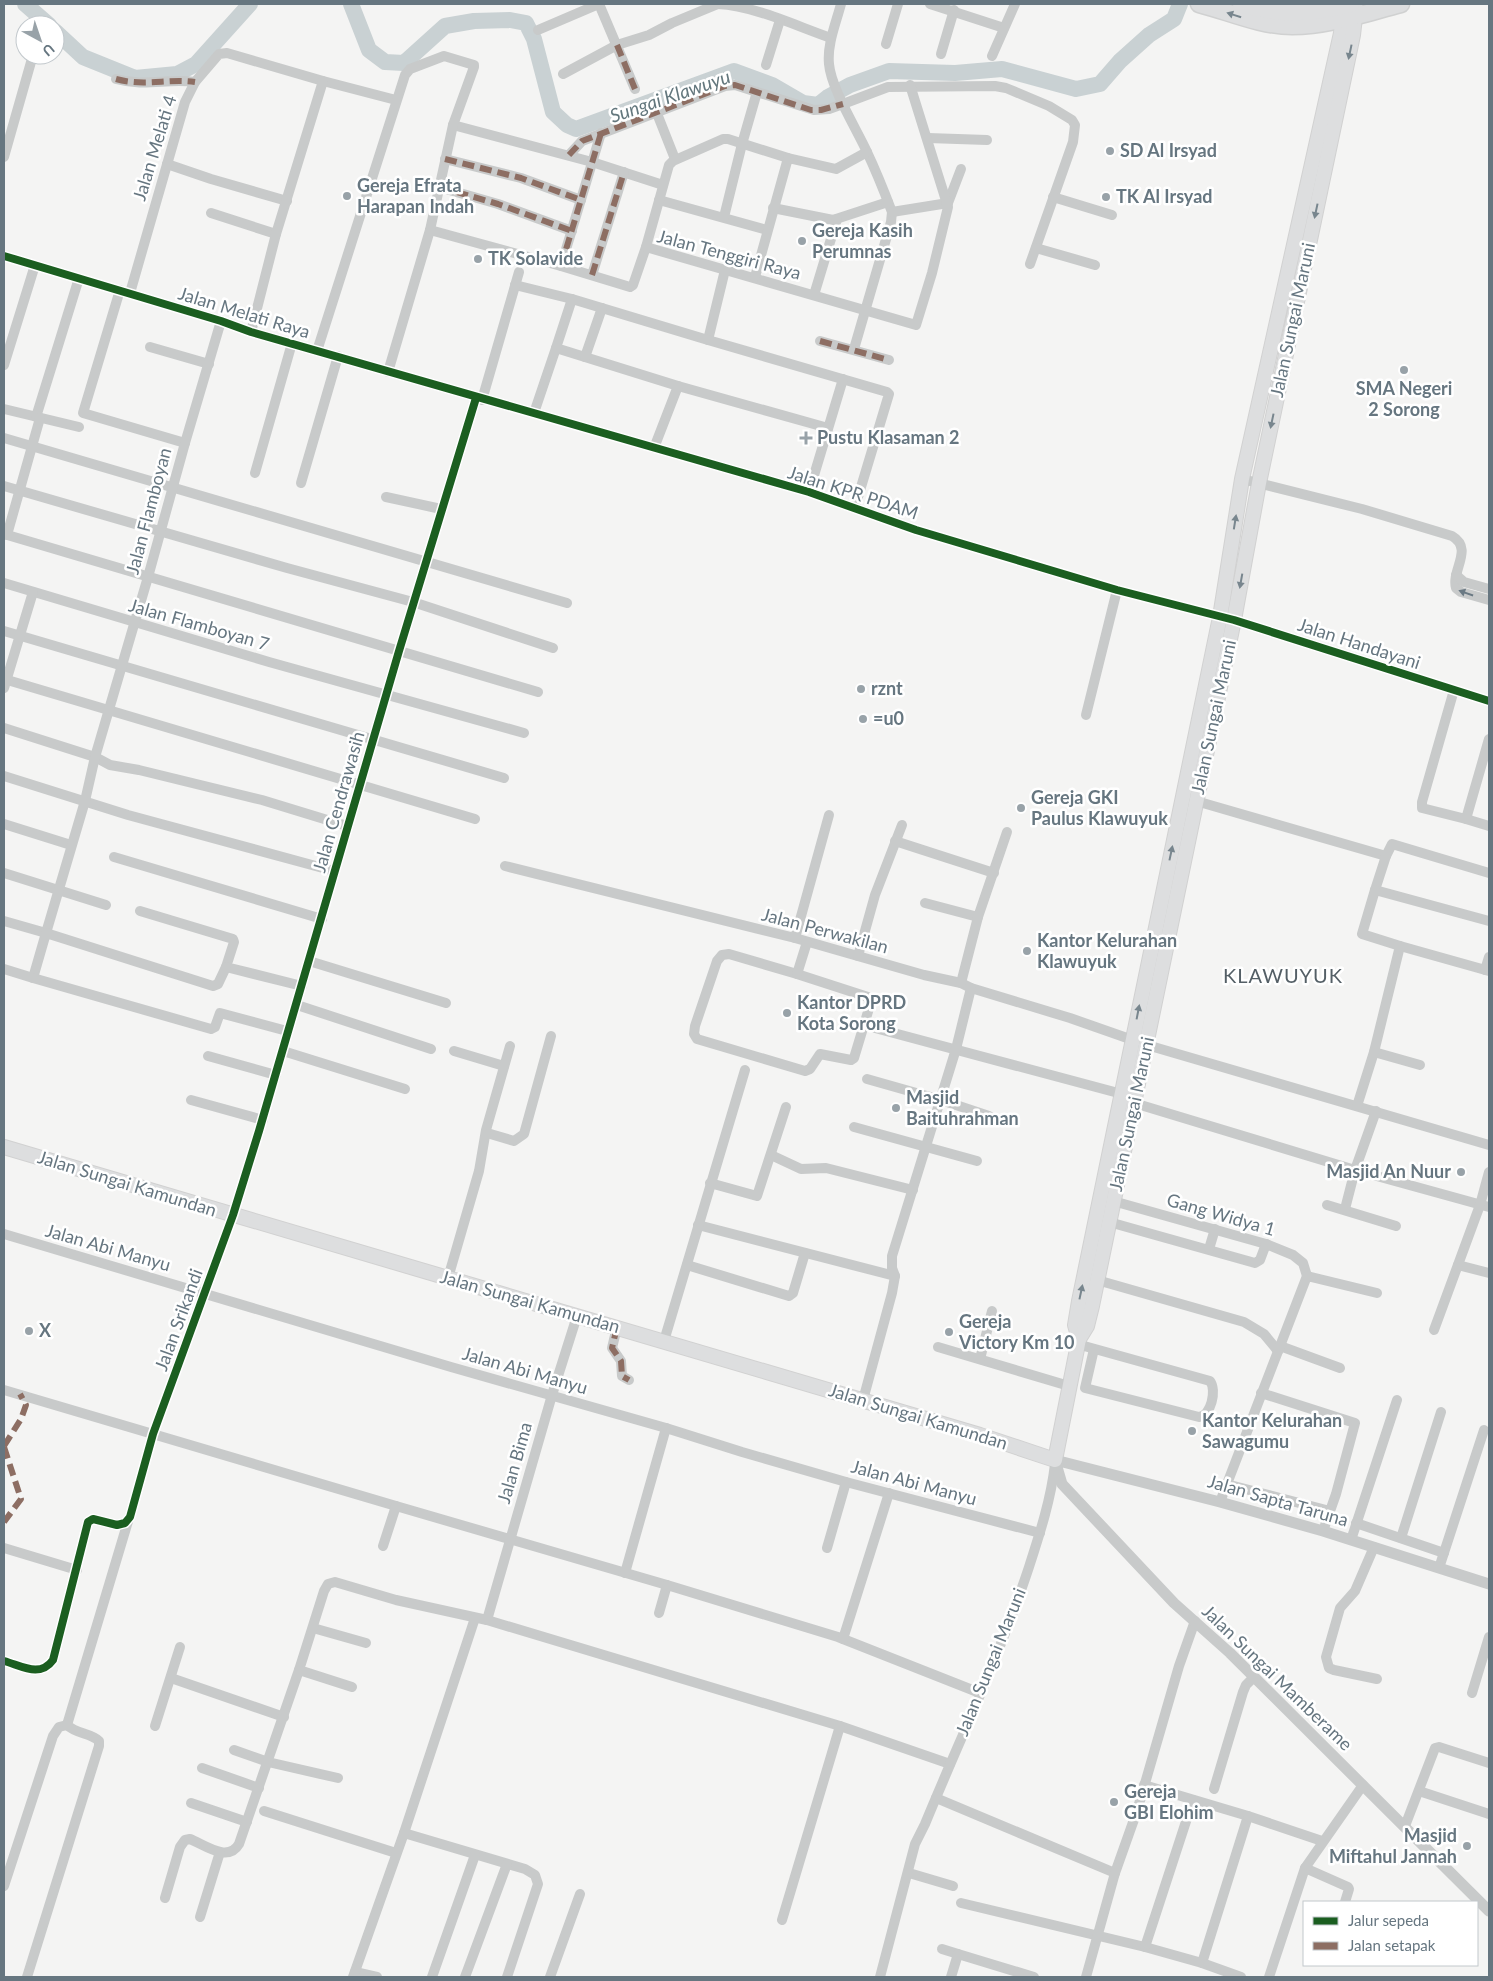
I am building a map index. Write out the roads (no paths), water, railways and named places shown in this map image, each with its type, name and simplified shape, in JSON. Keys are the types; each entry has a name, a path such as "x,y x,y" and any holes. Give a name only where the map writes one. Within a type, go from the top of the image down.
{"highway":[{"path":"1241,4 1267,11 1286,13 1350,10 1401,4"},
{"path":"1203,5 1241,18 1292,26 1350,10"}],"main road":[{"name":"Jalan Sungai Maruni","path":"1078,1342 1075,1325 1079,1301 1220,617 1242,479 1350,10"},
{"name":"Jalan Sungai Maruni","path":"1055,1460 1078,1342 1087,1326 1114,1201 1234,620 1350,10"},
{"name":"Jalan Sungai Kamundan","path":"4,1146 863,1400 1055,1460"}],"street":[{"path":"538,30 599,4 635,89"},
{"path":"563,74 617,45 649,35 672,23 718,4 730,5 780,20 831,38"},
{"path":"841,4 831,38 829,61 831,72 890,207 854,349"},
{"path":"886,44 898,4"},
{"path":"930,4 954,10 1004,28"},
{"path":"992,56 1015,4"},
{"path":"942,54 954,10"},
{"path":"766,65 780,20"},
{"name":"Jalan Melati 4","path":"184,443 83,413 167,164 185,102 195,82 216,56 225,52 396,100"},
{"path":"317,351 405,75 410,69 444,56 474,65 474,67 453,124 430,230 388,372"},
{"path":"4,157 30,65"},
{"path":"116,79 131,83 195,82"},
{"path":"250,332 276,234 323,81"},
{"path":"569,155 579,143 600,133 725,86 735,85 814,110 829,109 882,88 910,86 999,86 1039,101 1072,120 1075,125 1073,142 1030,264"},
{"path":"910,86 948,203"},
{"path":"724,217 757,92"},
{"path":"656,111 675,159"},
{"path":"453,124 569,155 663,185"},
{"path":"561,266 600,133"},
{"path":"928,138 987,140"},
{"path":"646,247 669,165 675,159 717,140 728,139 788,158 836,169 867,152"},
{"path":"754,277 788,158"},
{"path":"445,159 521,178 581,200"},
{"path":"167,164 211,180 287,201"},
{"path":"948,203 961,169"},
{"path":"592,275 624,172"},
{"path":"439,187 498,204 572,231"},
{"path":"1053,196 1112,215"},
{"path":"659,200 767,230"},
{"path":"774,208 836,220 890,207 948,203"},
{"name":"Jalan Tenggiri Raya","path":"430,230 631,287 646,247 754,277 914,326 917,325 944,229 948,203"},
{"path":"211,213 276,234"},
{"path":"814,296 836,220"},
{"path":"1036,248 1094,265"},
{"name":"Jalan Melati Raya","path":"4,256 125,291 250,332 338,356 479,399"},
{"path":"4,365 35,265"},
{"path":"708,340 725,270"},
{"path":"479,399 520,272"},
{"path":"79,278 5,535 538,692"},
{"path":"515,285 572,299 887,392 890,398 855,507"},
{"path":"534,413 572,299"},
{"path":"585,357 602,308"},
{"name":"Jalan Flamboyan","path":"33,978 57,889 85,801 95,757 148,577 184,443 221,321"},
{"path":"820,341 889,360"},
{"path":"255,473 292,343"},
{"path":"150,347 209,364"},
{"path":"556,348 678,386 828,428"},
{"path":"301,483 338,356"},
{"path":"809,492 842,380"},
{"path":"654,448 678,386"},
{"name":"Jalan KPR PDAM","path":"479,399 809,492 916,530 1116,590 1220,617"},
{"name":"Jalan Cendrawasih","path":"233,1215 263,1120 287,1031 297,1005 347,826 441,509 479,399"},
{"path":"4,409 79,427"},
{"path":"4,438 567,603"},
{"path":"1242,479 1371,512 1452,536 1461,543 1463,549 1454,585 1458,590 1489,600"},
{"path":"4,486 160,532 413,602 552,648"},
{"path":"386,497 441,509"},
{"path":"1456,575 1464,582 1489,589"},
{"name":"Jalan Flamboyan 7","path":"4,583 133,623 524,734"},
{"path":"1086,715 1116,590"},
{"path":"33,592 5,682 360,783 475,819"},
{"name":"Jalan Handayani","path":"1220,617 1489,701"},
{"path":"4,630 504,778"},
{"path":"1454,690 1421,806 1423,809 1489,826"},
{"path":"4,728 95,757 121,768 139,770 262,800 347,826"},
{"path":"1466,820 1489,739"},
{"path":"4,776 85,801 334,871"},
{"path":"1196,801 1386,856"},
{"path":"795,938 829,815"},
{"path":"4,824 71,845"},
{"path":"858,956 875,895 902,825"},
{"path":"961,983 978,918 1007,832"},
{"path":"895,841 994,874"},
{"path":"1489,873 1394,843 1390,845 1386,856 1362,934 1487,971 1489,956"},
{"path":"114,857 322,919"},
{"name":"Jalan Perwakilan","path":"505,866 795,938 961,983 971,988 1070,1018 1147,1045 1489,1145"},
{"path":"4,873 106,905"},
{"path":"1375,890 1489,921"},
{"path":"925,903 978,918"},
{"path":"4,921 213,986 218,984 226,967 233,940 140,911"},
{"path":"797,974 807,942"},
{"path":"1357,1106 1374,1052 1400,946"},
{"path":"722,955 733,955 797,974 868,997 870,1006 851,1060 822,1054 817,1057 810,1069 805,1071 703,1042 695,1037 695,1026 718,960 722,955"},
{"path":"309,961 446,1003"},
{"path":"226,967 302,986"},
{"path":"4,969 211,1029 215,1026 220,1012 287,1031"},
{"path":"863,1400 892,1293 895,1276 892,1268 892,1256 925,1145 941,1100 971,988"},
{"path":"297,1005 431,1049"},
{"path":"875,1028 1122,1094"},
{"path":"487,1133 514,1140 524,1134 551,1036"},
{"path":"448,1278 479,1171 486,1130 510,1046"},
{"path":"283,1050 405,1089"},
{"path":"454,1051 504,1066"},
{"path":"1374,1052 1420,1065"},
{"path":"208,1056 276,1075"},
{"path":"664,1341 745,1070"},
{"path":"867,1079 989,1116"},
{"path":"192,1100 263,1120"},
{"path":"1134,1104 1355,1170 1484,1206"},
{"path":"710,1183 757,1196 786,1107"},
{"path":"1344,1209 1355,1170 1376,1111"},
{"path":"854,1126 977,1161"},
{"path":"771,1155 802,1169 826,1168 912,1190"},
{"path":"1434,1330 1458,1265 1484,1206 1489,1172"},
{"name":"Gang Widya 1","path":"1114,1201 1266,1244 1297,1257 1304,1266 1307,1276"},
{"path":"1327,1205 1396,1226"},
{"name":"Jalan Srikandi","path":"67,1725 153,1434 233,1215"},
{"path":"1109,1222 1256,1263 1260,1260 1266,1244"},
{"path":"698,1224 895,1276"},
{"path":"1209,1249 1214,1229"},
{"name":"Jalan Abi Manyu","path":"4,1234 846,1482 1040,1533"},
{"path":"687,1265 790,1296 794,1293 805,1253"},
{"path":"1458,1265 1489,1272"},
{"path":"1220,1502 1307,1276 1376,1293"},
{"path":"1097,1280 1244,1322 1264,1334 1279,1348 1340,1368"},
{"path":"980,1359 992,1311"},
{"name":"Jalan Bima","path":"487,1620 552,1395 577,1316"},
{"path":"617,1328 612,1348 621,1361 622,1376 629,1380"},
{"path":"1078,1342 1094,1349 1210,1380 1213,1388 1208,1412 1199,1417 1085,1388 1094,1349"},
{"path":"938,1347 1069,1386"},
{"path":"4,1390 510,1538 843,1639 980,1693"},
{"path":"1262,1393 1355,1423 1356,1425 1323,1531"},
{"path":"1351,1540 1396,1400"},
{"path":"1400,1538 1441,1412"},
{"path":"625,1573 666,1428"},
{"path":"1439,1568 1484,1430"},
{"name":"Jalan Sapta Taruna","path":"1055,1460 1220,1502 1323,1531 1489,1584"},
{"name":"Jalan Sungai Maruni","path":"880,1977 915,1844 1013,1614 1040,1533 1053,1480 1055,1460"},
{"name":"Jalan Sungai Mamberame","path":"1055,1460 1062,1484 1174,1603 1230,1652 1489,1911"},
{"path":"826,1548 846,1482"},
{"path":"1226,1484 1330,1511"},
{"path":"843,1639 889,1493"},
{"path":"383,1546 396,1506"},
{"path":"4,1661 39,1670 48,1667 53,1660 88,1522 93,1519 117,1525 125,1523 130,1517"},
{"path":"1356,1523 1444,1553"},
{"path":"1374,1547 1355,1591 1340,1608 1326,1658 1329,1668 1377,1679"},
{"path":"4,1548 76,1570"},
{"path":"165,1898 180,1847 185,1840 190,1839 220,1852 230,1853 235,1850 247,1822 284,1717 324,1591 328,1584 334,1582 396,1600 487,1620 840,1726 950,1764"},
{"path":"659,1613 667,1585"},
{"path":"377,1977 354,1974 404,1833 475,1618"},
{"path":"1086,1977 1115,1873 1194,1621"},
{"path":"313,1628 366,1643"},
{"path":"1472,1693 1489,1637"},
{"path":"155,1726 180,1647"},
{"path":"299,1670 352,1687"},
{"path":"171,1678 284,1717"},
{"path":"1214,1788 1243,1692 1246,1685 1254,1678"},
{"path":"4,1886 53,1736 60,1727 67,1725 73,1730 95,1737 99,1741 100,1746 28,1977"},
{"path":"782,1920 840,1726"},
{"path":"1405,1826 1434,1750 1437,1747 1489,1763"},
{"path":"234,1750 268,1762 338,1778"},
{"path":"202,1768 259,1788"},
{"path":"1144,1785 1248,1816 1322,1841"},
{"path":"1269,1977 1305,1868 1322,1841 1363,1785"},
{"path":"1419,1791 1489,1814"},
{"path":"936,1798 1115,1873"},
{"path":"1144,1947 1193,1800"},
{"path":"191,1803 247,1822"},
{"path":"264,1811 396,1853"},
{"path":"1202,1963 1248,1816"},
{"path":"404,1833 525,1869 535,1875 538,1884 506,1977"},
{"path":"200,1917 220,1852"},
{"path":"432,1977 474,1855"},
{"path":"465,1977 507,1864"},
{"path":"1305,1868 1348,1887 1345,1901"},
{"path":"909,1872 953,1886"},
{"path":"550,1977 580,1894"},
{"path":"961,1903 1144,1947 1202,1963 1224,1974 1241,1977"},
{"path":"942,1949 1034,1977"},
{"path":"951,1977 958,1954"}],"waterway":[{"name":"Sungai Klawuyu","path":"25,4 38,15"},
{"name":"Sungai Klawuyu","path":"65,40 83,57 135,78 177,74 196,64 250,4"},
{"name":"Sungai Klawuyu","path":"351,4 369,50 385,62 404,63 445,26 474,21 510,20 526,23 534,39 553,112 567,125 576,129 734,71 772,85 803,103 818,105 850,85 889,71 955,73 1002,69 1076,89 1100,84 1120,61 1149,35 1174,19 1180,4"}],"place":[{"name":"SD Al Irsyad","path":"1110,151"},
{"name":"Gereja Efrata Harapan Indah","path":"347,196"},
{"name":"TK Al Irsyad","path":"1106,197"},
{"name":"Gereja Kasih Perumnas","path":"802,241"},
{"name":"TK Solavide","path":"478,259"},
{"name":"SMA Negeri 2 Sorong","path":"1404,370"},
{"name":"Pustu Klasaman 2","path":"806,438"},
{"name":"rznt","path":"861,689"},
{"name":"=u0","path":"863,719"},
{"name":"Gereja GKI Paulus Klawuyuk","path":"1021,808"},
{"name":"Kantor Kelurahan Klawuyuk","path":"1027,951"},
{"name":"Kantor DPRD Kota Sorong","path":"787,1013"},
{"name":"Masjid Baituhrahman","path":"896,1108"},
{"name":"Masjid An Nuur","path":"1461,1172"},
{"name":"X","path":"29,1331"},
{"name":"Gereja Victory Km 10","path":"949,1332"},
{"name":"Kantor Kelurahan Sawagumu","path":"1192,1431"},
{"name":"Gereja GBI Elohim","path":"1114,1802"},
{"name":"Masjid Miftahul Jannah","path":"1467,1846"}],"district":[{"name":"KLAWUYUK","path":"1283,976"}]}
